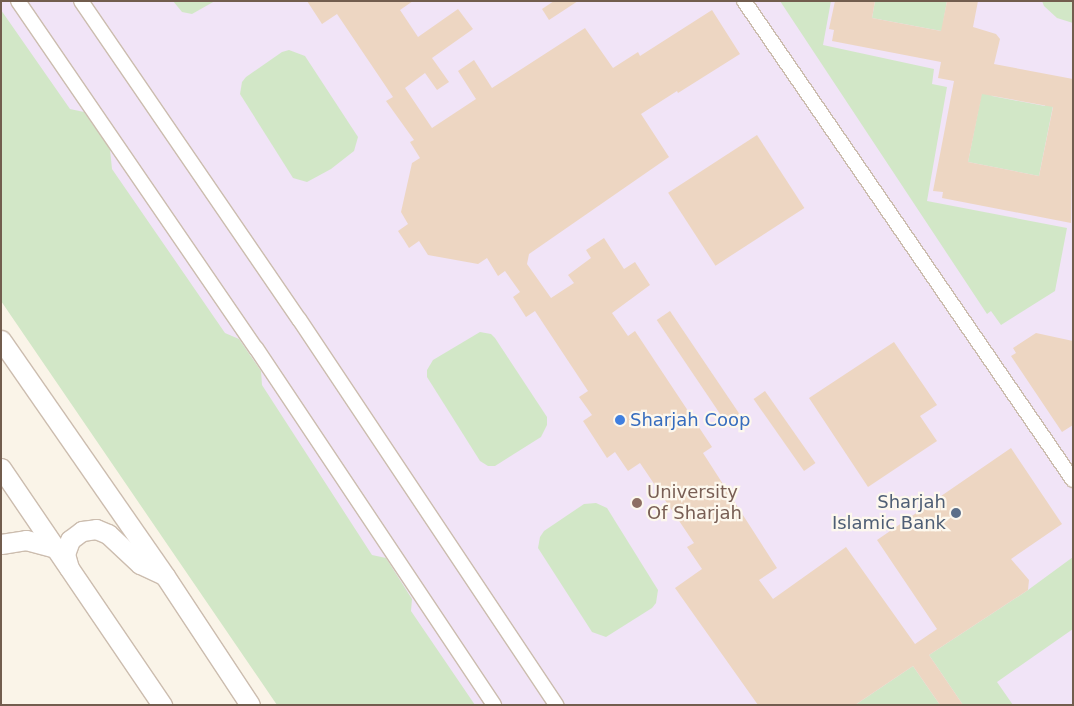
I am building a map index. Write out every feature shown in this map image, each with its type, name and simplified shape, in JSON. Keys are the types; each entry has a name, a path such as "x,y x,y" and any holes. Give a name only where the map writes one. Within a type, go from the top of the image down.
{"street":[{"path":"18,1 261,356 494,705"},
{"path":"81,1 299,318 556,705"},
{"path":"744,1 1073,480"},
{"path":"1,340 165,576 250,705"},
{"path":"1,468 162,705"},
{"path":"69,569 65,554 70,540 82,531 96,529 108,534 140,564 165,576"},
{"path":"1,544 26,540 55,548"}],"shaded area":[{"name":"University Of Sharjah","path":"1,1 1073,1 1073,705 339,705 1,210"}],"green space":[{"path":"173,1 215,1 192,14 182,12"},
{"path":"780,1 831,1 823,45 934,69 932,84 947,87 927,201 1067,228 1055,291 1001,325 991,311 987,314"},
{"path":"875,1 947,1 943,23 952,33 872,18"},
{"path":"1042,1 1073,1 1073,23 1057,18 1044,6"},
{"path":"1,10 70,109 84,112 110,149 112,169 225,333 239,339 261,371 262,385 372,555 386,558 412,599 411,611 475,705 277,705 1,301"},
{"path":"289,50 305,56 358,137 354,151 331,169 307,182 293,178 240,94 242,82 246,77 282,52"},
{"path":"984,81 992,96 1045,106 1048,95 1055,96 1039,176 968,162"},
{"path":"480,332 491,334 495,338 547,417 547,425 541,437 495,466 488,466 480,461 427,377 427,370 433,360"},
{"path":"596,503 607,508 658,590 656,603 652,608 606,637 592,632 538,548 540,537 544,531 584,504"},
{"path":"1073,557 1073,629 997,682 1013,705 963,705 929,655 1028,590"},
{"path":"913,666 940,705 855,705"}],"building":[{"path":"307,1 413,1 400,10 418,37 458,9 473,29 432,58 449,82 437,90 425,73 405,88 432,128 476,99 458,71 474,60 492,88 585,28 613,68 638,52 640,56 712,10 740,54 641,114 669,157 529,254 527,264 551,298 574,283 568,275 591,258 586,250 604,238 624,269 635,262 650,285 612,313 628,336 635,331 712,447 703,453 777,568 759,580 773,599 846,547 915,644 937,629 877,540 1011,448 1062,524 1011,559 1029,580 1028,590 929,655 963,705 940,705 913,666 855,705 758,705 675,588 702,569 687,547 694,543 640,463 628,471 615,452 607,458 583,421 592,415 579,397 588,391 535,311 526,317 513,297 520,292 505,271 498,276 487,258 478,264 428,255 419,241 409,248 398,231 408,224 401,212 412,163 420,158 410,142 414,140 386,101 393,97 337,14 322,24"},
{"path":"554,1 578,1 549,20 542,9"},
{"path":"835,1 875,1 872,18 941,31 947,1 978,1 973,27 996,34 1000,39 994,64 1073,79 1071,223 942,198 943,192 933,191 954,81 938,78 941,62 832,41 834,30 829,29","holes":["982,94 1053,107 1039,176 968,162"]},
{"path":"757,135 804,208 715,266 668,193"},
{"path":"670,311 743,419 729,428 657,320"},
{"path":"1036,333 1073,341 1073,425 1062,432 1011,356 1016,353 1013,348"},
{"path":"894,342 937,405 920,416 937,441 868,487 809,398"},
{"path":"765,391 815,463 804,471 754,399"}],"place":[{"name":"Sharjah Coop","path":"620,420"},
{"name":"University Of Sharjah","path":"637,503"},
{"name":"Sharjah Islamic Bank","path":"956,513"}]}
